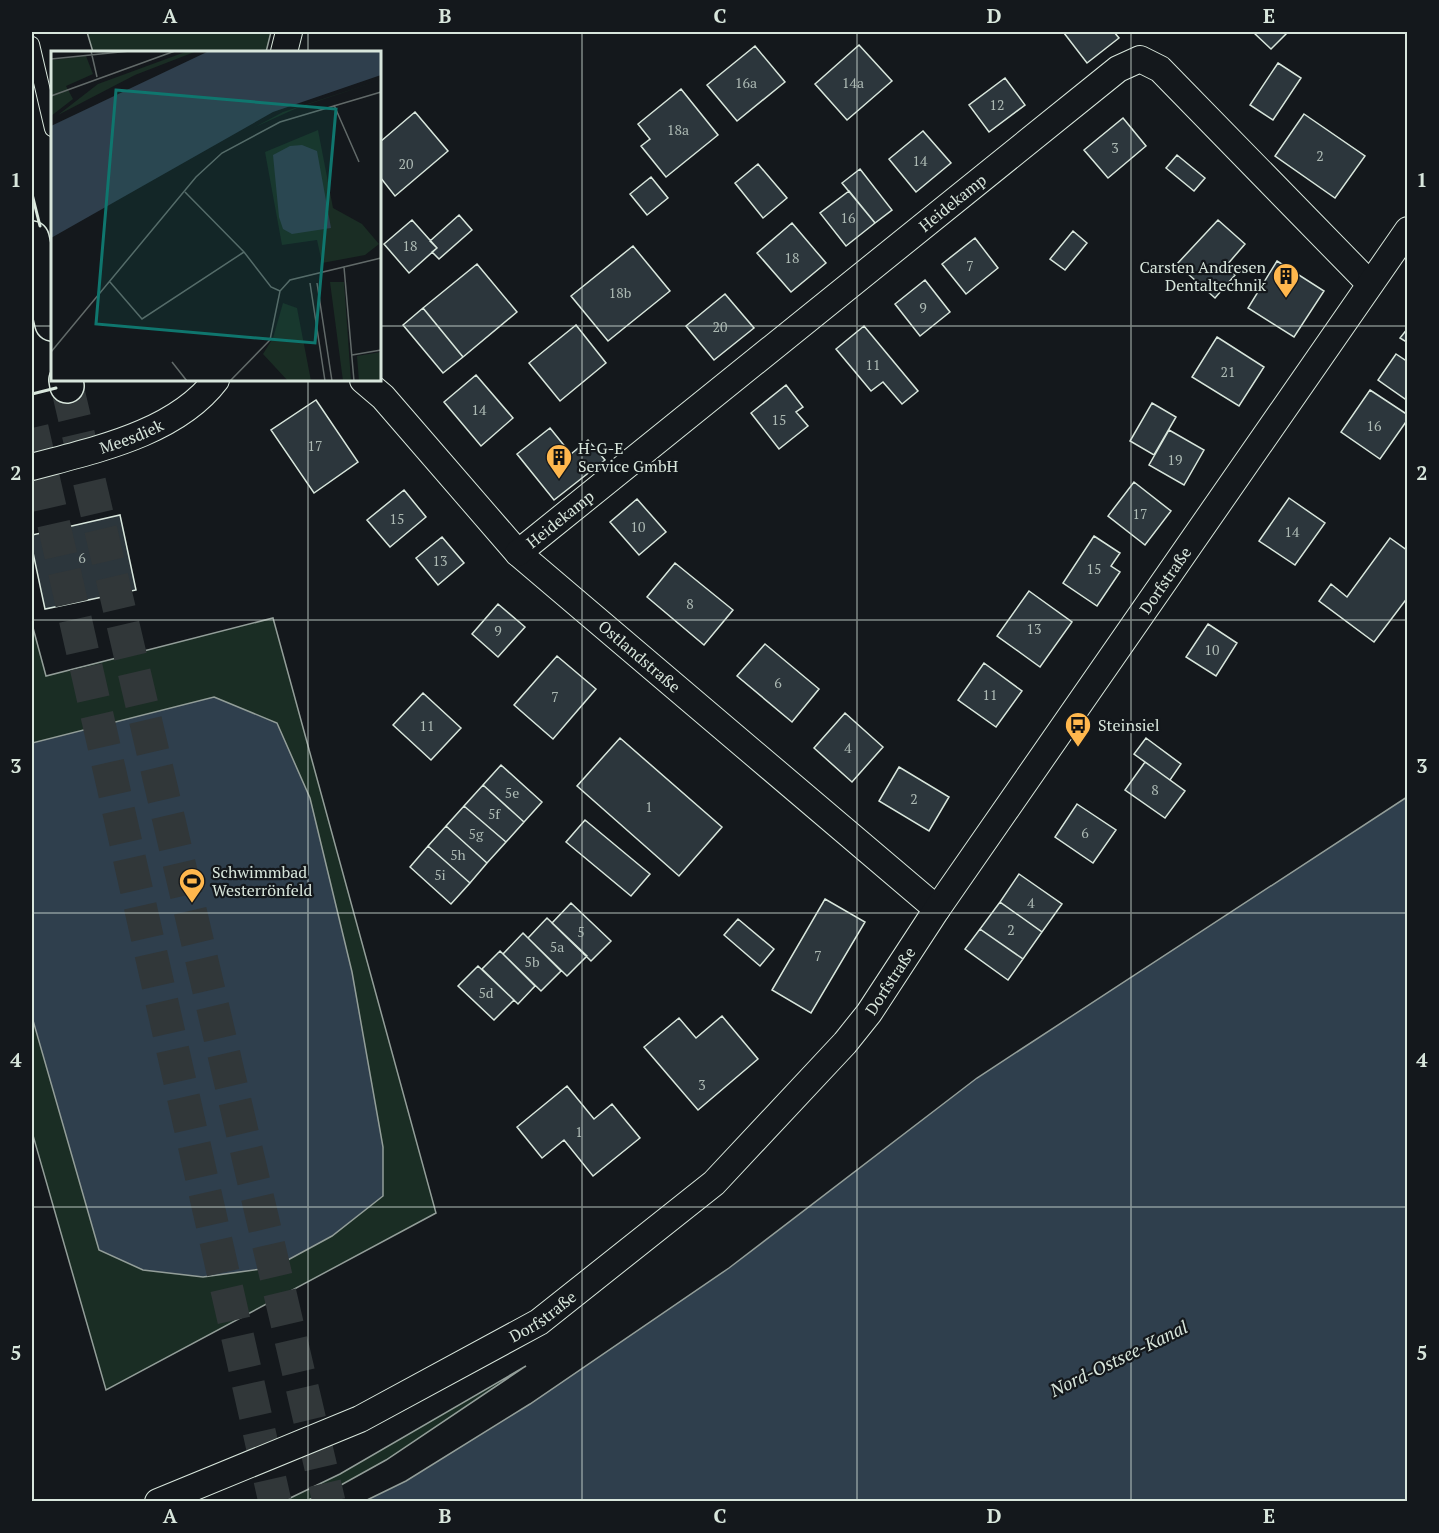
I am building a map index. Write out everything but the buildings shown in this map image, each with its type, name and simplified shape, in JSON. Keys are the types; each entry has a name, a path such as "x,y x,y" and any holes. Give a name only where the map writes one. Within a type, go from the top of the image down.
{"highway":[{"path":"32,238 51,320"}],"street":[{"path":"284,51 290,32"},
{"name":"Heidekamp","path":"518,553 1118,69 1140,59 1160,69 1369,283"},
{"name":"Dorfstraße","path":"158,1502 360,1419 539,1322 714,1183 870,1013 937,909 1407,230"},
{"name":"Meesdiek","path":"32,466 132,439 203,397 215,381"},
{"name":"Ostlandstraße","path":"364,381 383,397 518,553 937,909"}],"lane":[{"path":"32,44 51,125"}],"green space":[{"path":"87,32 271,32 266,51 93,51"},
{"name":"Schwimmbad Westerrönfeld","path":"273,618 436,1213 106,1390 32,1132 32,624 46,676"},
{"path":"526,1366 386,1460 306,1501 284,1501 340,1474"}],"water":[{"name":"Schwimmbad Westerrönfeld","path":"214,697 277,723 310,798 352,972 383,1147 383,1196 332,1236 275,1267 203,1277 143,1270 99,1250 32,1017 32,743"},
{"name":"Nord-Ostsee-Kanal","path":"1407,797 1407,1501 365,1501 406,1481 530,1404 729,1268 977,1078"}],"tunnel":[{"path":"67,386 329,1502"},
{"path":"32,428 275,1502"}],"wall":[{"path":"32,194 40,226"},
{"path":"32,394 56,388"}],"place":[{"name":"Carsten Andresen Dentaltechnik","path":"1286,299"},
{"name":"H-G-E Service GmbH","path":"559,480"},
{"name":"Steinsiel","path":"1078,748"},
{"name":"Schwimmbad Westerrönfeld","path":"192,904"}]}
